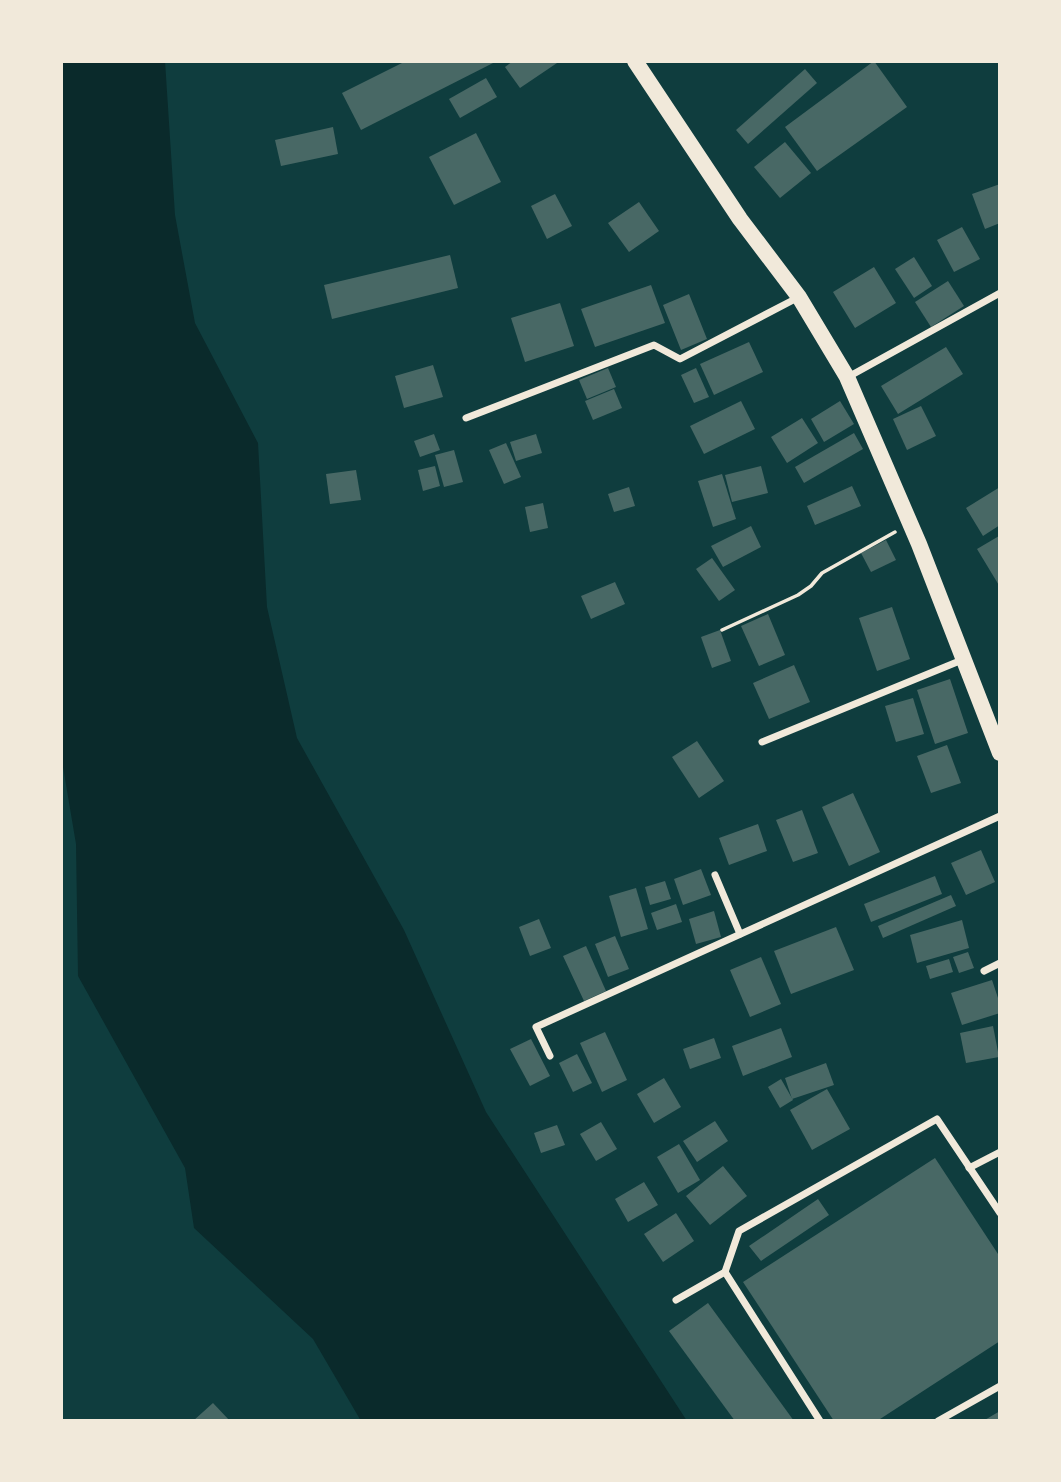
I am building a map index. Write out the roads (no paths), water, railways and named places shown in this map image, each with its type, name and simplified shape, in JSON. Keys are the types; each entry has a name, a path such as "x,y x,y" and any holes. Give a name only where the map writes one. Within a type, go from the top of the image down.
{"main road":[{"path":"635,61 740,219 799,297 847,377 910,524 1000,753"}],"street":[{"path":"847,377 1000,293"},
{"path":"466,418 654,345 680,359 799,297"},
{"path":"762,742 964,659"},
{"path":"550,1056 536,1027 1000,816"},
{"path":"715,876 740,934"},
{"path":"984,971 1000,963"},
{"path":"676,1300 725,1272 739,1231 937,1119 1000,1213"},
{"path":"970,1168 1000,1152"},
{"path":"725,1272 820,1421"},
{"path":"937,1421 1000,1386"}],"water":[{"path":"61,61 165,61 175,215 195,323 258,443 267,607 297,738 404,930 486,1112 687,1421 361,1421 313,1339 194,1228 185,1168 78,976 76,844 61,755"}]}
